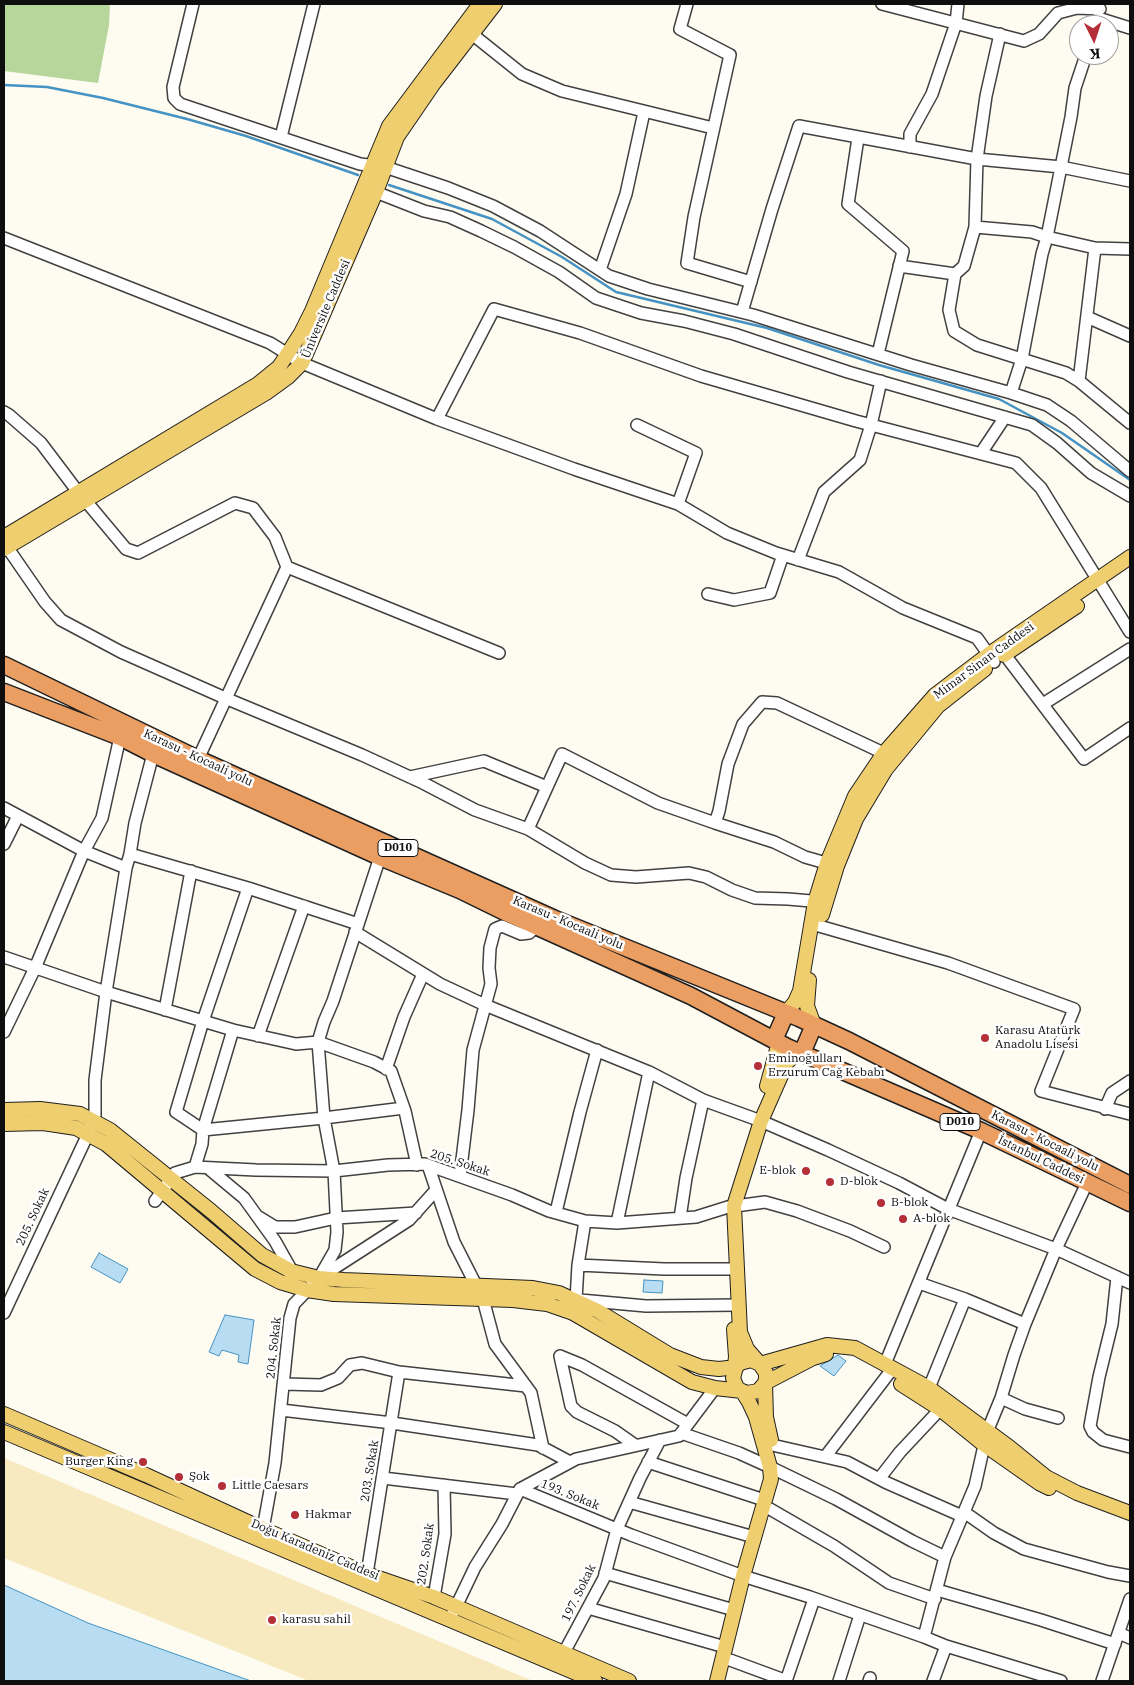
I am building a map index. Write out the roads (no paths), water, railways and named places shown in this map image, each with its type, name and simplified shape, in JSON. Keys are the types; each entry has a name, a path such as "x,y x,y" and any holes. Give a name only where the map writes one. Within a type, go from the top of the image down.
{"highway":[{"name":"Karasu - Kocaali yolu","path":"4,665 198,759 555,919 814,1025 1130,1185"},
{"name":"Karasu - Kocaali yolu","path":"4,692 120,737 153,754 380,857 460,890 691,996 780,1043"},
{"path":"780,1043 786,1013"},
{"path":"802,1053 814,1025"},
{"name":"İstanbul Caddesi","path":"780,1043 981,1131 1130,1203"}],"main road":[{"path":"379,166 389,126 480,4"},
{"name":"Üniversite Caddesi","path":"5,544 82,496 266,393 288,377 302,363 379,166 411,115 495,4"},
{"path":"82,496 258,384 279,367 301,333 370,189"},
{"name":"Mimar Sinan Caddesi","path":"786,1013 795,1002 800,991 820,902 832,865 856,819 886,769 889,756 938,706 996,657 1101,583 1130,557"},
{"name":"Mimar Sinan Caddesi","path":"1101,583 1130,568"},
{"name":"Mimar Sinan Caddesi","path":"814,1025 807,1006 807,997 819,926 820,902"},
{"path":"717,1681 734,1610 746,1577 767,1504 770,1479 774,1469 772,1445 766,1417 766,1373 747,1349 740,1332 727,1220 759,1120 780,1043"},
{"path":"759,1120 787,1062 794,1056 802,1053"},
{"path":"4,1110 40,1108 80,1114 106,1144 159,1196 255,1269 280,1282 307,1290 334,1294 513,1300 547,1304 573,1313 692,1382 715,1388 753,1393 758,1391 765,1383 813,1358 833,1352 848,1352 929,1388 943,1406"},
{"path":"4,1124 43,1123 76,1128 90,1127 121,1138 262,1255 292,1270 319,1278 533,1288 559,1293 618,1323 670,1356 701,1367 735,1369 745,1361 751,1360 760,1364 827,1345 855,1348 888,1369 918,1393 943,1406 986,1439 1046,1477 1077,1493 1130,1512"},
{"path":"736,1305 734,1383 742,1391 756,1417 774,1469"},
{"name":"Doğu Karadeniz Caddesi","path":"4,1414 146,1475 261,1534 450,1621 595,1681"},
{"name":"Doğu Karadeniz Caddesi","path":"4,1432 261,1534 434,1597 629,1681"},
{"path":"724,1681 730,1660 754,1537 767,1504"}],"street":[{"path":"193,4 173,88 174,98 180,104 360,164 379,166 411,174 493,206 540,231 608,276 648,289 742,312 1047,405 1071,421 1130,470"},
{"path":"282,137 314,4"},
{"path":"687,4 680,29 730,55 694,217 687,262 751,282"},
{"path":"882,4 1024,41 1039,34 1058,13 1077,8 1099,14 1130,28"},
{"path":"910,148 910,134 932,94 956,23 958,4"},
{"path":"472,34 522,74 562,91 713,128"},
{"path":"1000,34 986,96 977,159 974,227 964,266 955,274 949,310 954,331 976,345 1066,373 1079,381 1130,422"},
{"path":"1011,393 1022,359 1075,88 1083,65"},
{"path":"600,270 626,194 644,112"},
{"path":"742,312 799,126 977,159 1061,167 1130,180"},
{"path":"858,138 848,204 903,251 878,354"},
{"path":"370,189 424,211 450,217 481,231 559,272 596,298 641,313 684,321 734,334 881,381 1032,425 1057,442 1091,473 1130,496"},
{"path":"974,227 1032,232 1047,238 1095,248 1130,249"},
{"path":"4,238 270,342 302,363 437,419 574,469 678,504 727,533 783,555 839,572 903,608 977,638 1043,704 1084,759 1130,728"},
{"path":"1079,381 1095,248"},
{"path":"899,266 955,274"},
{"path":"437,419 494,309 580,333 701,376 871,425 1016,463 1041,488 1130,632"},
{"path":"1086,317 1130,336"},
{"path":"798,560 824,492 860,460 871,425 881,381"},
{"path":"4,412 41,443 126,548 138,554 235,502 253,508 275,537 287,566 499,653"},
{"path":"981,453 1005,417"},
{"path":"637,426 696,453 678,504"},
{"path":"5,544 45,602 61,620 121,652 353,751 475,810 528,829 611,875 636,876 689,873 706,877 732,890 755,898 820,902"},
{"path":"708,594 734,600 770,593 783,555"},
{"path":"198,759 287,566"},
{"path":"1043,704 1130,649"},
{"path":"715,823 728,764 743,724 762,702 778,703 889,756"},
{"path":"4,1032 35,968 84,851 102,818 120,737"},
{"path":"90,1127 95,1115 95,1080 106,992 126,868 135,823 153,754"},
{"path":"528,829 562,754 658,803 774,842 805,857 832,865"},
{"path":"410,777 484,761 547,787"},
{"path":"4,808 84,851 126,868"},
{"path":"4,844 18,816"},
{"path":"130,854 304,906 356,928 423,974 485,1005 649,1072 703,1100 759,1120 898,1183 948,1209 1056,1249 1130,1283"},
{"path":"318,1042 380,857"},
{"path":"165,1010 191,871"},
{"path":"248,888 176,1112 203,1130 404,1108"},
{"path":"258,1036 304,906"},
{"path":"460,1176 473,1050 491,984 489,968 490,948 495,930 502,926 521,934 529,933 537,926"},
{"path":"819,926 948,963 1074,1009 1041,1091 1130,1114"},
{"path":"4,957 106,992 233,1030 296,1044 318,1042 374,1062 391,1071 422,1165 436,1190 454,1242 483,1299 495,1344 531,1393 543,1448"},
{"path":"386,1068 404,1017 423,974"},
{"path":"196,1167 202,1144 203,1130 233,1030"},
{"name":"204. Sokak","path":"261,1534 275,1463 290,1318 294,1304 319,1278 335,1250 334,1171 324,1118 318,1042"},
{"path":"556,1212 597,1050"},
{"path":"617,1223 649,1072"},
{"path":"1105,1109 1112,1094 1130,1081"},
{"path":"680,1218 686,1178 703,1100"},
{"name":"205. Sokak","path":"4,1313 90,1127"},
{"path":"825,1457 888,1369 919,1282 981,1131"},
{"name":"205. Sokak","path":"171,1178 174,1173 196,1167 334,1171 388,1165 422,1165 460,1176 584,1221 617,1223 696,1217 731,1206 765,1202 850,1231 884,1247"},
{"path":"208,1168 244,1198 307,1290"},
{"path":"159,1196 171,1178"},
{"path":"924,1637 946,1557 975,1486 986,1439 1014,1355 1056,1249 1087,1183"},
{"path":"319,1278 409,1220 436,1190"},
{"path":"257,1216 275,1227 295,1227 336,1218 416,1213"},
{"path":"576,1300 578,1265 584,1221"},
{"path":"578,1265 664,1269 733,1269"},
{"path":"1117,1277 1112,1324 1099,1377 1090,1426 1093,1432 1104,1440 1130,1447"},
{"path":"919,1282 965,1298 1026,1324"},
{"path":"929,1388 965,1298"},
{"path":"556,1307 576,1300 646,1306 736,1305"},
{"path":"636,1445 615,1431 577,1412 571,1406 560,1356 582,1365 684,1429 774,1469 946,1557"},
{"path":"284,1384 321,1385 338,1378 350,1365 362,1363 399,1372 526,1386"},
{"name":"203. Sokak","path":"367,1574 399,1372"},
{"path":"450,1621 475,1567 502,1524 519,1492 576,1459 679,1436 715,1388"},
{"path":"1001,1398 1025,1410 1058,1418"},
{"path":"879,1479 900,1452 943,1406"},
{"path":"281,1410 392,1423 538,1446 570,1462"},
{"name":"197. Sokak","path":"557,1666 605,1573 617,1529 660,1440"},
{"path":"772,1445 847,1462 879,1479 963,1514 994,1534 1024,1549 1108,1572 1130,1576"},
{"path":"648,1462 767,1504 889,1583 1041,1620 1115,1644"},
{"name":"193. Sokak","path":"383,1478 519,1492 746,1577 946,1646 1062,1681"},
{"name":"202. Sokak","path":"434,1597 445,1534 444,1485"},
{"path":"629,1502 754,1537"},
{"path":"605,1573 734,1610"},
{"path":"730,1660 787,1681 814,1599"},
{"path":"1102,1681 1130,1599"},
{"path":"588,1608 725,1647"},
{"path":"839,1681 860,1615"},
{"path":"1119,1633 1130,1638"},
{"path":"933,1681 946,1646"}],"water":[{"path":"99,1253 128,1269 120,1283 91,1267"},
{"path":"644,1280 663,1281 662,1293 643,1292"},
{"path":"225,1315 254,1320 248,1364 238,1362 239,1355 222,1350 219,1356 209,1352"},
{"path":"838,1355 846,1361 834,1376 820,1366"},
{"path":"4,1585 88,1623 251,1681 4,1681"}],"waterway":[{"path":"4,85 47,87 103,98 187,119 246,136 358,175"},
{"path":"389,185 492,219 562,257 616,292 767,328 879,365 999,399 1062,433 1130,480"}],"place":[{"name":"Karasu Atatürk Anadolu Lisesi","path":"985,1038"},
{"name":"Eminoğulları Erzurum Cağ Kebabı","path":"758,1066"},
{"name":"E-blok","path":"806,1171"},
{"name":"D-blok","path":"830,1182"},
{"name":"B-blok","path":"881,1203"},
{"name":"A-blok","path":"903,1219"},
{"name":"Burger King","path":"143,1462"},
{"name":"Şok","path":"179,1477"},
{"name":"Little Caesars","path":"222,1486"},
{"name":"Hakmar","path":"295,1515"},
{"name":"karasu sahil","path":"272,1620"}]}
